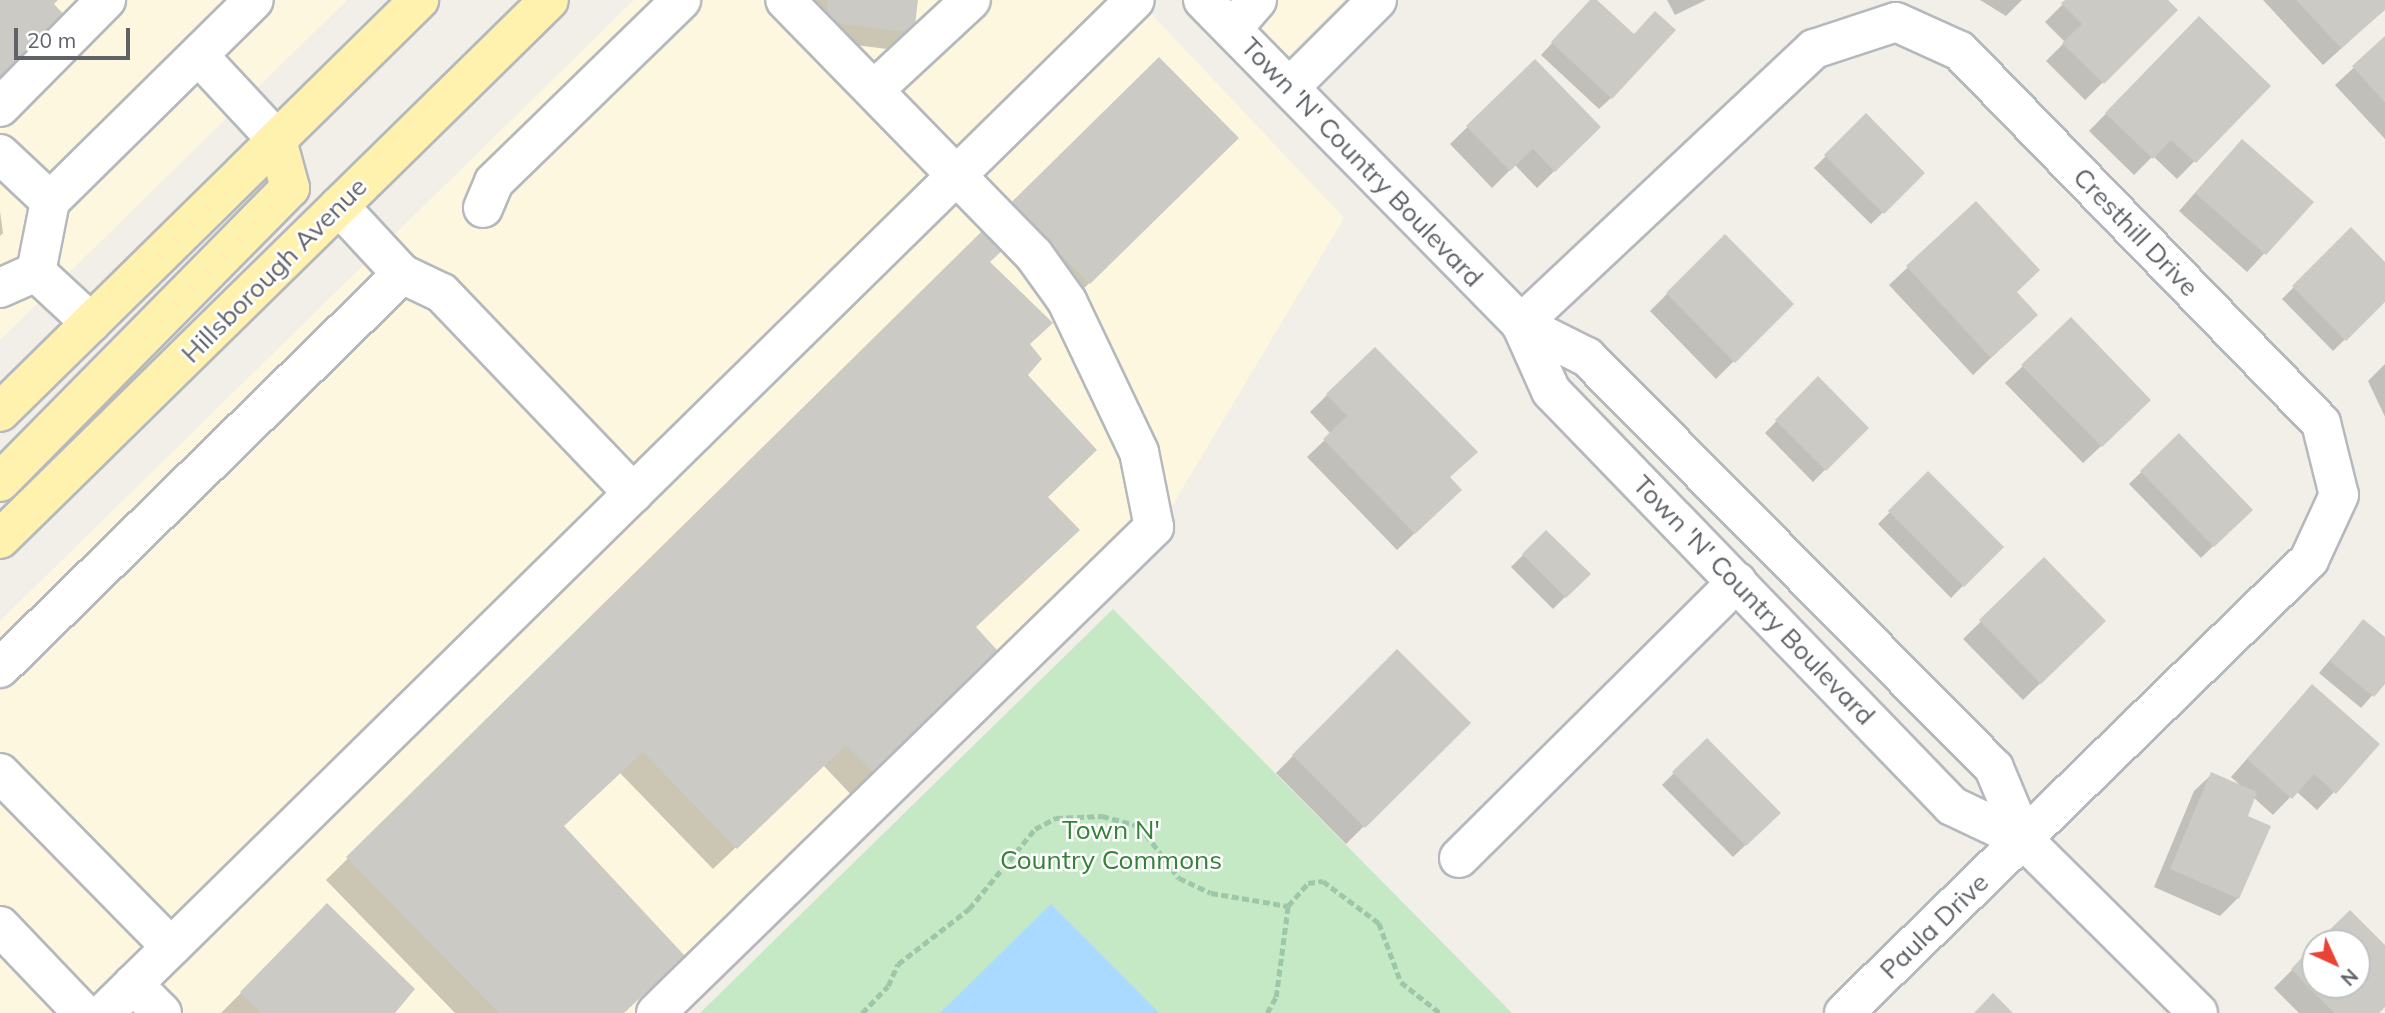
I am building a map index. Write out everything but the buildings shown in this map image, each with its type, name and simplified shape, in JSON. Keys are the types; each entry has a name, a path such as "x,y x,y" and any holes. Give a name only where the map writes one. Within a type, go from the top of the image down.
{"main road":[{"path":"0,412 419,0"},
{"name":"Hillsborough Avenue","path":"0,539 549,0"},
{"path":"0,482 290,188 277,140"}],"street":[{"path":"0,107 106,0"},
{"path":"36,272 50,201 254,0"},
{"path":"483,208 494,183 681,0"},
{"path":"656,1013 1154,527 1139,452 1067,301 1034,255 785,0"},
{"path":"874,90 971,0"},
{"path":"104,1013 1135,0"},
{"name":"Town 'N' Country Boulevard","path":"1203,0 1521,324 1587,357 1994,768 2024,840"},
{"path":"1232,29 1257,0"},
{"path":"1290,87 1377,0"},
{"name":"Cresthill Drive","path":"1521,324 1814,49 1896,22 1960,51 2321,423 2339,495 2309,560 2024,840"},
{"path":"199,56 277,140"},
{"path":"0,154 50,201"},
{"path":"339,206 402,274 442,293 633,493"},
{"path":"36,272 91,323"},
{"path":"0,288 36,272"},
{"path":"0,668 402,274"},
{"name":"Town 'N' Country Boulevard","path":"1521,324 1551,391 1952,806 2024,840 2198,1013"},
{"path":"1459,858 1737,582"},
{"path":"0,773 171,947"},
{"name":"Paula Drive","path":"1844,1013 2024,840"},
{"path":"0,926 83,1013"},
{"path":"133,984 162,1013"}],"path":[{"path":"862,1013 888,986 898,964 970,909 1035,829 1056,818 1102,816 1140,826 1180,878 1211,893 1288,906"},
{"path":"1267,1013 1276,997 1288,906 1308,883 1323,881 1379,923 1401,982 1440,1013"}],"shaded area":[{"path":"0,0 347,0 0,340"},
{"path":"634,0 1138,0 1344,218 1157,531 671,1013 0,1013 0,621"},
{"path":"1231,0 1345,0 1288,57"}],"green space":[{"name":"Town N' Country Commons","path":"1113,609 1512,1013 700,1013"}],"water":[{"path":"1051,904 1159,1013 940,1013"}]}
